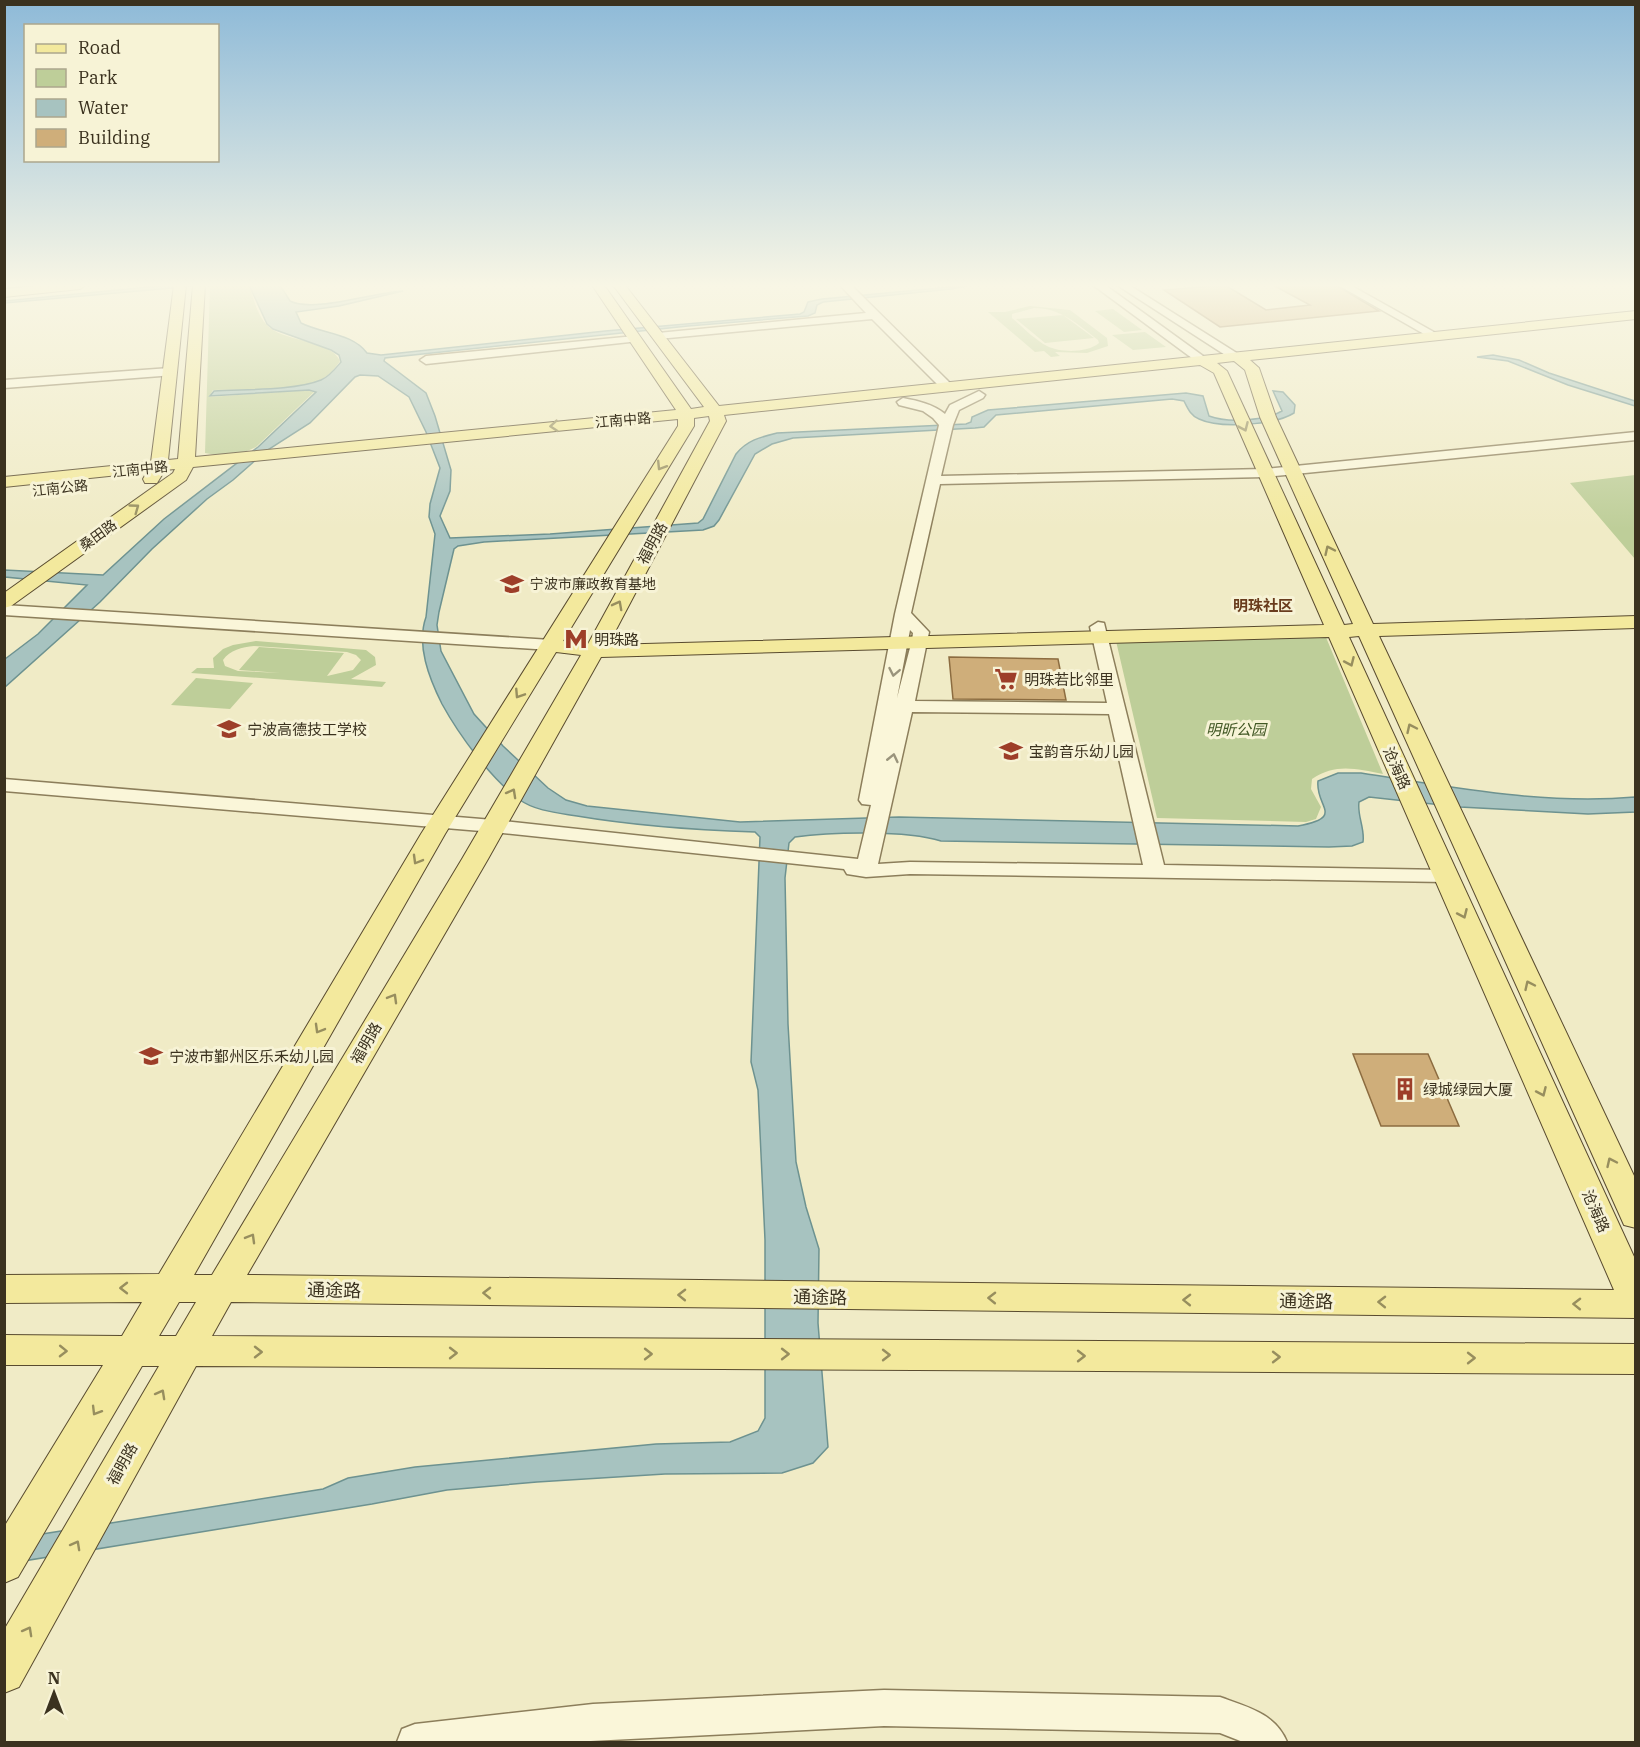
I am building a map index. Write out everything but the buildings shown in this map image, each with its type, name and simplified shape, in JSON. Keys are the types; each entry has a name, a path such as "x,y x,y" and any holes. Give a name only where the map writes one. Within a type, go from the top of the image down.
{"main road":[{"path":"155,473 171,367"},
{"path":"183,470 192,367"},
{"path":"652,367 686,420"},
{"path":"680,367 716,416"},
{"name":"江南中路","path":"183,470 686,420 947,387 1205,367"},
{"name":"江南中路","path":"716,416 979,395 1208,367"},
{"name":"沧海路","path":"1212,367 1265,474 1635,1302"},
{"name":"沧海路","path":"1247,367 1635,1216"},
{"name":"福明路","path":"4,1672 185,1351 596,647 658,532 716,416"},
{"name":"福明路","path":"4,1564 169,1288 436,828 620,534 686,420"},
{"name":"江南中路","path":"224,472 271,454 421,445"},
{"name":"江南公路","path":"4,495 183,470 224,472"},
{"name":"桑田路","path":"4,602 183,470"},
{"name":"江南中路","path":"4,482 155,473"},
{"name":"桑田路","path":"4,584 155,473"},
{"path":"551,645 596,647 909,633 1099,632 1333,625 1635,611"},
{"path":"1363,624 1635,622"},
{"name":"通途路","path":"4,1289 169,1288 823,1297 1635,1302"},
{"path":"4,1350 1635,1359"}],"street":[{"path":"927,367 947,387"},
{"path":"4,384 170,372"},
{"path":"861,857 873,816 896,706 934,480 946,428 954,408 979,395"},
{"path":"903,402 930,408 941,416 946,428"},
{"path":"934,480 1265,474 1635,436"},
{"path":"4,610 551,645"},
{"path":"1099,632 1155,872"},
{"path":"896,706 1117,709"},
{"path":"4,785 436,828"},
{"path":"4,797 490,832 796,862 861,857 910,868 1446,876"},
{"path":"415,1743 593,1722 884,1708 1132,1712 1220,1716 1254,1728 1269,1743"}],"green space":[{"path":"208,367 336,367 326,377 309,384 268,389 213,390 209,397 307,390 314,392 256,447 231,454 205,453"},
{"path":"1636,475 1635,559 1570,483"},
{"name":"明昕公园","path":"1325,635 1383,774 1355,769 1338,769 1312,779 1311,789 1321,807 1316,819 1306,822 1157,818 1116,641"},
{"path":"256,641 366,650 375,657 376,665 351,679 386,682 382,687 191,673 197,668 214,668 213,658 223,649","holes":["254,646 347,652 356,655 361,660 353,670 327,676 344,653 259,647 239,670 280,673 238,671 225,666 223,660 237,650"]},
{"path":"196,678 253,683 230,709 171,705"}],"water":[{"path":"337,367 391,367 426,393 451,470 450,491 440,516 450,538 550,534 698,523 703,519 740,449 750,442 777,433 966,424 971,422 972,417 988,410 1186,393 1203,396 1209,416 1226,420 1256,419 1282,411 1273,391 1283,392 1295,405 1294,413 1285,417 1261,423 1233,425 1196,418 1184,401 1172,399 996,415 984,427 975,428 793,438 772,444 755,454 719,520 714,526 703,530 484,542 458,546 454,549 439,612 437,625 441,651 474,714 503,746 548,788 566,800 587,806 740,822 899,817 1298,826 1313,823 1325,815 1318,790 1318,781 1338,773 1361,773 1532,797 1600,799 1635,797 1635,812 1588,814 1460,807 1369,797 1359,802 1363,842 1352,846 1329,847 941,841 908,835 868,833 795,837 789,843 785,878 788,1024 796,1162 806,1207 819,1249 818,1323 828,1447 813,1463 782,1473 665,1474 447,1490 5,1564 5,1540 323,1489 348,1478 415,1467 656,1444 730,1442 758,1431 765,1418 765,1240 758,1090 751,1062 760,837 755,832 643,825 540,809 526,804 509,791 476,756 442,704 425,661 422,639 435,534 429,517 430,504 440,468 409,397 378,376 355,377 310,423 266,451 207,499 152,549 100,602 5,687 5,659 38,634 87,585 5,577 5,570 103,575 164,519 258,447 316,392 309,390 210,396 214,391 283,388 310,384 327,377"},
{"path":"1522,367 1534,367 1635,401 1635,406 1568,385"}],"place":[{"name":"宁波市廉政教育基地","path":"512,584"},
{"name":"明珠路","path":"576,639"},
{"name":"明珠若比邻里","path":"1006,679"},
{"name":"宁波高德技工学校","path":"229,729"},
{"name":"宝韵音乐幼儿园","path":"1011,751"},
{"name":"宁波市鄞州区乐禾幼儿园","path":"151,1056"},
{"name":"绿城绿园大厦","path":"1405,1089"}],"district":[{"name":"明珠社区","path":"1263,605"}]}
